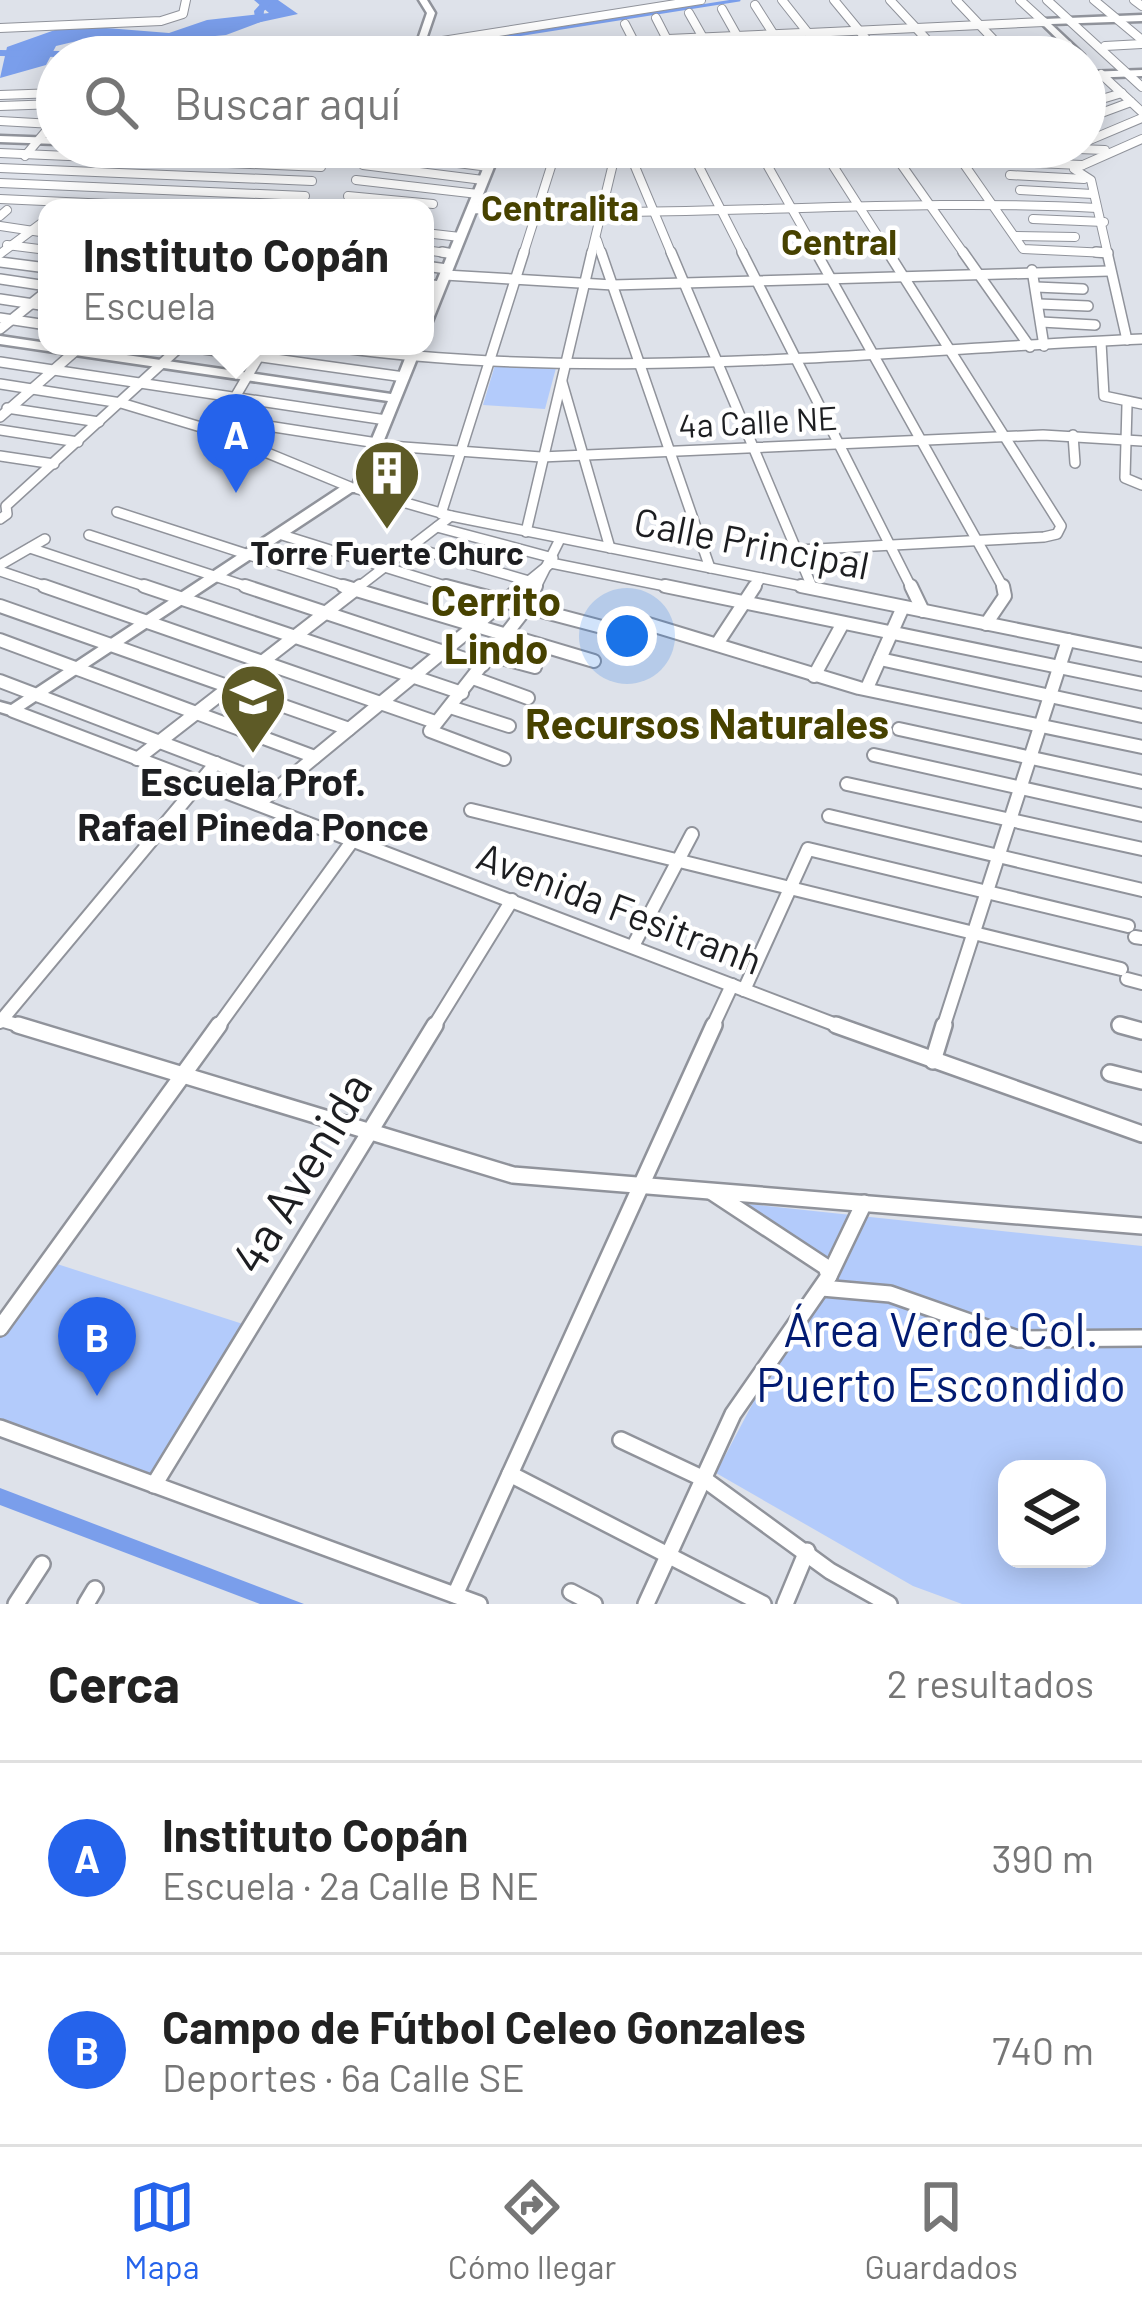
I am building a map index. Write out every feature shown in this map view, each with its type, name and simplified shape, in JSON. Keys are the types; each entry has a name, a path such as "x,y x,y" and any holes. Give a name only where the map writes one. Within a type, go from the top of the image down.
{"street":[{"path":"0,28 149,22 183,14 186,0"},
{"path":"423,0 431,14 423,36"},
{"path":"505,36 701,0"},
{"path":"782,0 809,36"},
{"path":"833,0 864,36"},
{"path":"890,0 923,36"},
{"path":"956,0 991,36"},
{"path":"1020,0 1059,36"},
{"path":"1049,0 1093,36"},
{"path":"1049,0 1091,36"},
{"path":"1094,0 1142,42"},
{"path":"1134,0 1142,6"},
{"path":"755,5 774,35"},
{"path":"722,9 737,36 1142,18"},
{"path":"689,14 702,36"},
{"path":"656,18 666,36"},
{"path":"625,24 631,36"},
{"path":"1106,46 1142,42"},
{"path":"1106,47 1138,77"},
{"path":"1106,49 1138,77"},
{"path":"1106,74 1138,77"},
{"path":"1106,79 1142,115 1106,132"},
{"path":"1106,98 1122,93"},
{"path":"0,95 36,94"},
{"path":"1106,111 1131,102"},
{"path":"0,106 36,112"},
{"path":"0,121 36,118"},
{"path":"0,137 36,139"},
{"path":"1106,154 1142,140"},
{"path":"0,183 36,142"},
{"path":"1106,151 1112,151"},
{"path":"0,153 36,154"},
{"path":"0,168 312,182"},
{"path":"146,199 166,168"},
{"path":"303,199 320,168"},
{"path":"347,199 362,168"},
{"path":"428,168 483,180"},
{"path":"434,294 488,168"},
{"path":"137,759 443,519 551,168"},
{"path":"526,532 612,168"},
{"path":"635,168 812,587"},
{"path":"699,168 923,611"},
{"path":"767,168 982,543 1005,596 986,624"},
{"path":"798,550 982,543 1044,537 1057,534 1061,526 835,168"},
{"path":"902,168 1030,347"},
{"path":"968,168 1023,249 1108,253"},
{"path":"1080,168 1075,172 1091,180"},
{"path":"1010,176 1091,180"},
{"path":"356,180 478,194"},
{"path":"1091,180 1127,340"},
{"path":"0,183 305,196"},
{"path":"1020,190 1093,194"},
{"path":"348,196 401,199"},
{"path":"0,199 38,201"},
{"path":"472,209 653,216 996,204 1097,208"},
{"path":"1033,220 1104,222"},
{"path":"0,226 38,231"},
{"path":"38,226 6,245 0,258 38,266"},
{"path":"434,234 460,237"},
{"path":"1015,236 1075,237"},
{"path":"596,238 710,568"},
{"path":"6,245 38,249"},
{"path":"434,251 453,254"},
{"path":"1032,270 1044,346"},
{"path":"434,271 444,277"},
{"path":"434,281 444,277 613,285 976,271 1109,271"},
{"path":"0,280 38,287"},
{"path":"1036,287 1083,290"},
{"path":"0,329 6,319 38,298"},
{"path":"0,299 38,305"},
{"path":"1039,304 1088,306"},
{"path":"6,319 38,324"},
{"path":"1041,322 1095,325"},
{"path":"434,355 562,365 1142,339"},
{"path":"0,340 38,344"},
{"path":"1101,342 1106,358 1104,394 1127,405 1142,404"},
{"path":"3,411 70,355"},
{"path":"111,355 395,398"},
{"path":"0,519 7,514 3,504 54,464 172,355"},
{"path":"214,431 260,355"},
{"path":"285,355 404,376"},
{"path":"7,709 37,695 354,488 413,355"},
{"path":"0,362 386,420"},
{"path":"561,378 610,548"},
{"name":"Calle Principal","path":"0,384 121,403 214,431 443,519 812,587 1142,655"},
{"path":"1127,405 1125,478 1142,484"},
{"path":"3,411 99,422"},
{"name":"4a Calle NE","path":"223,419 377,444 542,457 1006,436 1142,441"},
{"path":"1126,419 1142,421"},
{"path":"0,430 78,442"},
{"path":"1073,435 1075,463"},
{"path":"0,457 54,464"},
{"path":"117,512 245,557 593,661"},
{"path":"443,519 552,560 1142,684"},
{"path":"279,534 524,611 617,631"},
{"path":"89,535 442,652 535,667"},
{"path":"0,568 45,539"},
{"path":"433,728 524,611 560,539"},
{"path":"411,547 529,581"},
{"path":"30,548 462,693"},
{"path":"258,804 552,560"},
{"path":"0,568 381,702 503,760"},
{"path":"717,644 761,578"},
{"path":"0,606 349,729"},
{"path":"867,688 903,607"},
{"path":"626,617 814,676 1142,747"},
{"path":"814,676 843,623"},
{"path":"0,640 315,757"},
{"path":"933,1061 1068,640"},
{"path":"880,659 1142,716"},
{"path":"473,678 528,698"},
{"path":"0,681 278,787"},
{"path":"450,707 509,726"},
{"name":"Avenida Fesitranh","path":"7,709 1082,1117 1142,1134"},
{"path":"899,729 1142,782"},
{"path":"874,755 1142,815"},
{"path":"216,764 0,1021 513,1175 1142,1226"},
{"path":"847,784 1142,849"},
{"path":"471,810 974,932 1130,977"},
{"path":"829,816 1142,890"},
{"path":"633,946 692,834"},
{"path":"0,1328 353,840"},
{"path":"454,1595 640,1186 808,849 1135,934"},
{"name":"4a Avenida","path":"154,1484 512,900"},
{"path":"1119,1025 1142,1031"},
{"path":"1110,1073 1142,1082"},
{"path":"711,1192 826,1267 826,1282"},
{"path":"646,1604 752,1383 826,1282 864,1203"},
{"path":"826,1282 864,1284 1004,1337 1096,1342 1142,1338"},
{"path":"0,1428 479,1604"},
{"path":"621,1440 704,1479 830,1571 889,1604"},
{"path":"510,1474 763,1604"},
{"path":"785,1604 807,1551"},
{"path":"16,1604 41,1564"},
{"path":"571,1592 594,1604"}],"green space":[{"path":"495,365 556,368 545,409 483,405"},
{"name":"Área Verde Col. Puerto Escondido","path":"748,1204 1142,1246 1142,1604 962,1604 913,1586 716,1473 755,1399 840,1270"},
{"path":"54,1263 246,1325 152,1483 0,1427 0,1336"}],"shaded area":[{"path":"254,0 278,0 298,14 196,36 38,36 69,25 169,33 207,20 269,13"},
{"path":"36,37 36,68 0,78 7,47"},
{"path":"0,1488 304,1604 260,1604 0,1505"}],"waterway":[{"path":"183,36 226,32 260,19 259,11 269,0"},
{"path":"511,36 739,0"},
{"path":"0,53 36,54"}],"place":[{"name":"Instituto Copán","path":"236,493"},
{"name":"Torre Fuerte Churc","path":"387,532"},
{"name":"Escuela Prof. Rafael Pineda Ponce","path":"253,756"},
{"name":"Campo de Fútbol Celeo Gonzales","path":"97,1396"}],"district":[{"name":"Centralita","path":"560,206"},
{"name":"Central","path":"839,240"},
{"name":"Cerrito Lindo","path":"496,623"},
{"name":"Recursos Naturales","path":"707,722"}]}
